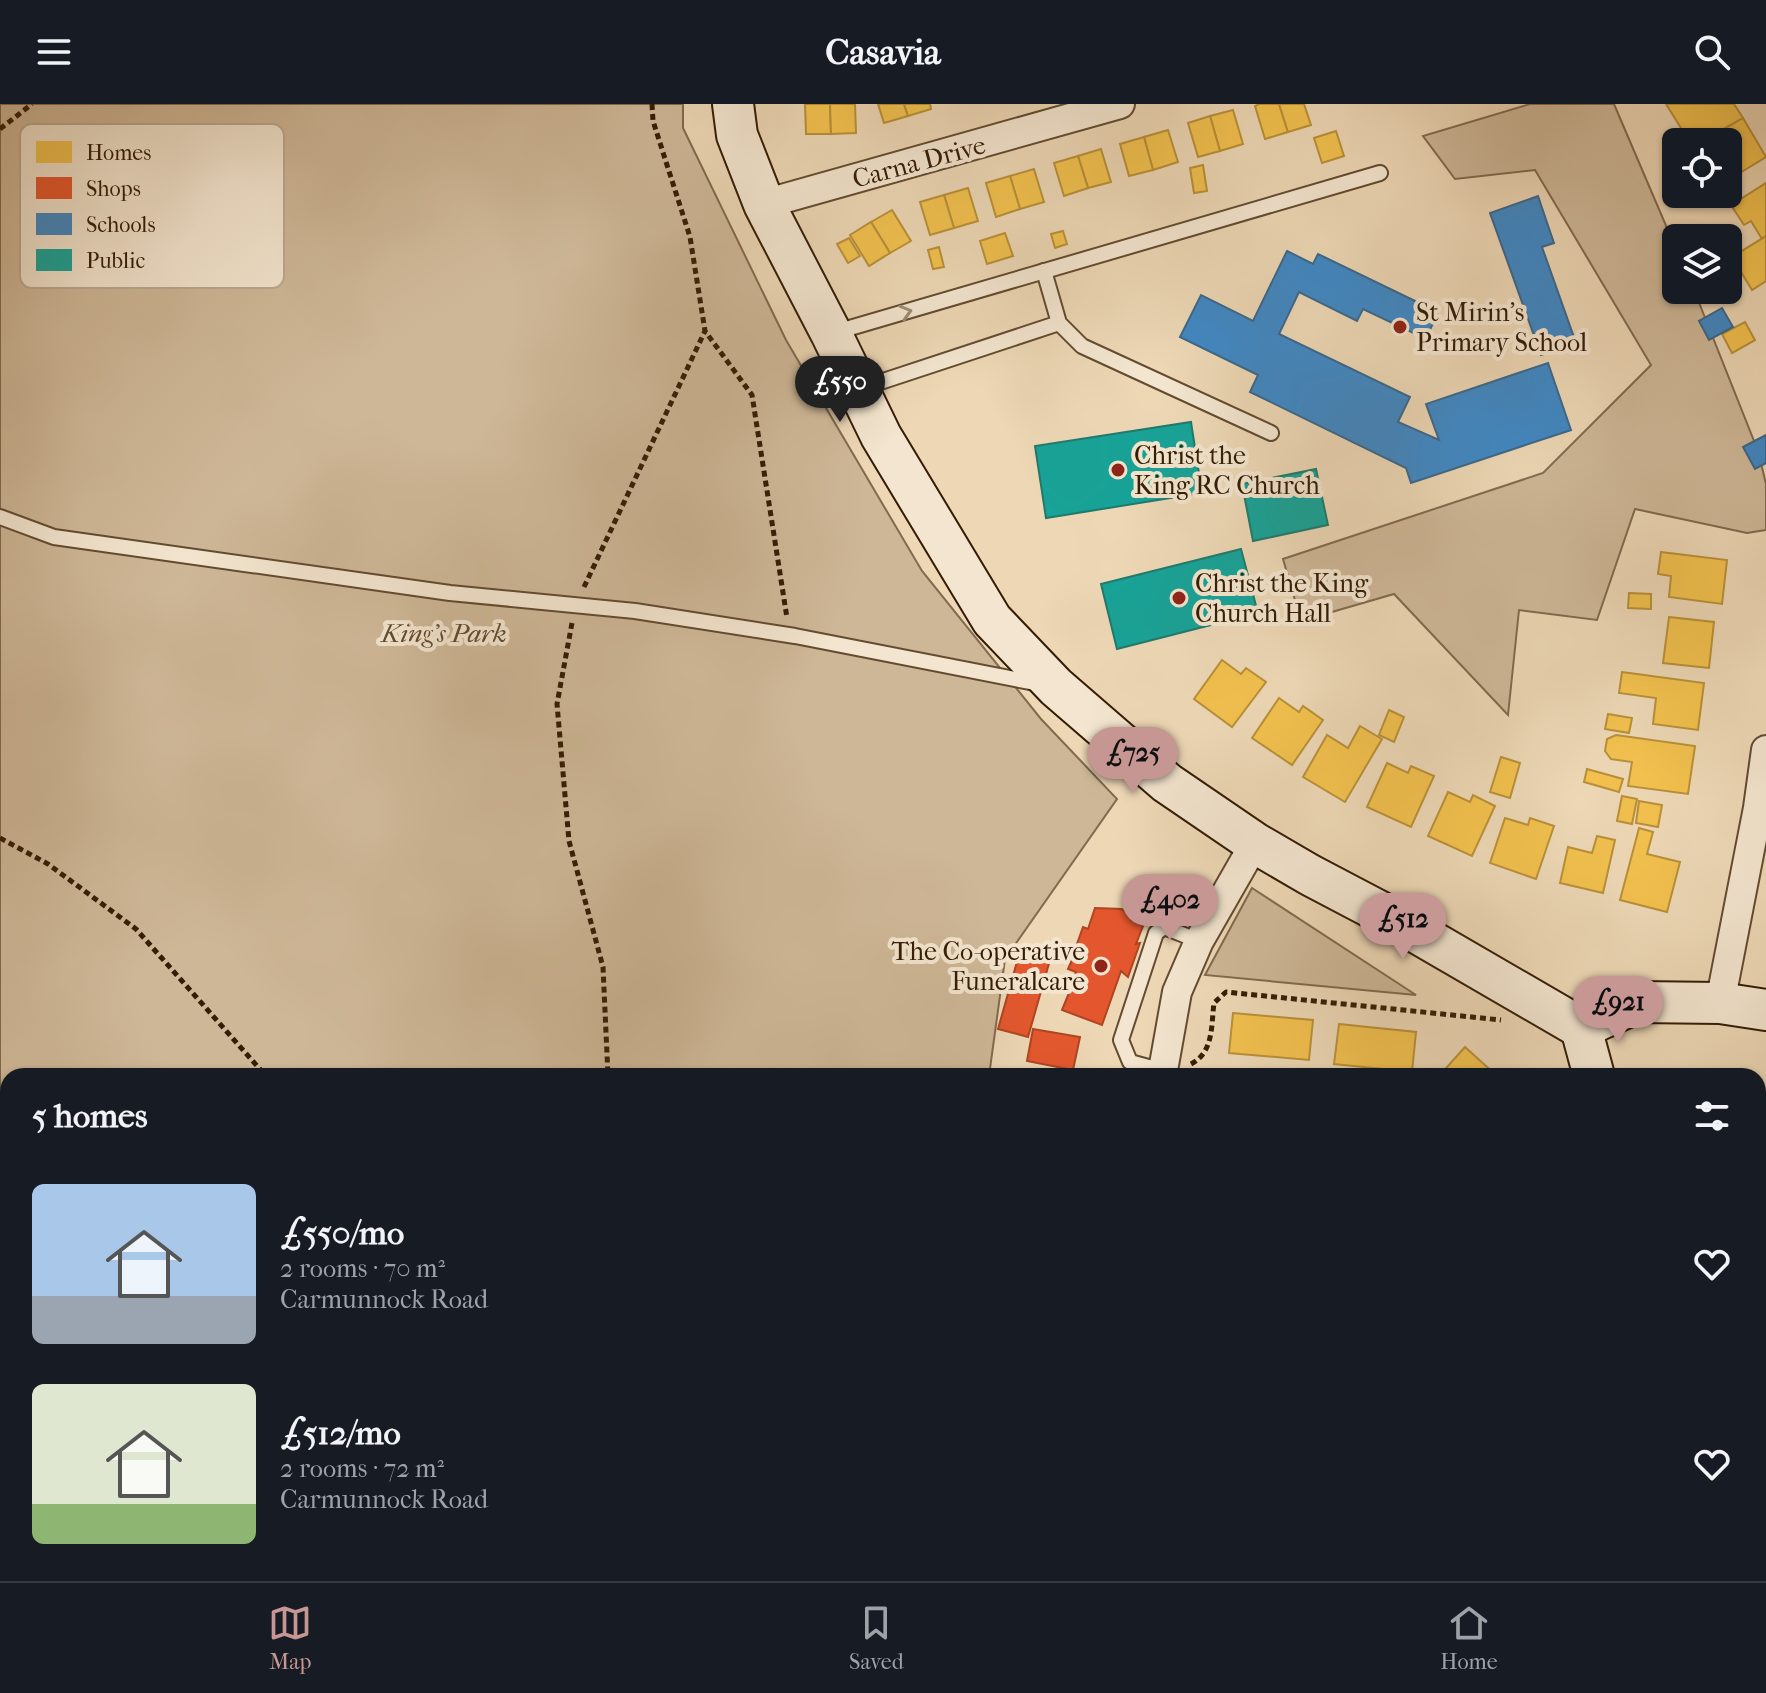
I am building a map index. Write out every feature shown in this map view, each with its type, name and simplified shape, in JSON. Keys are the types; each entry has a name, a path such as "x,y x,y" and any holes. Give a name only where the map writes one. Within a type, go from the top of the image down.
{"main road":[{"path":"733,104 737,135 764,204 881,436 992,620 1056,687 1167,783 1255,843 1581,1028 1592,1068"},
{"path":"1581,1028 1638,1002 1720,1003 1766,1010"}],"street":[{"name":"Carna Drive","path":"764,204 1120,104"},
{"path":"1720,1003 1762,808 1766,750"},
{"path":"1164,1068 1177,992 1199,941 1255,843"}],"lane":[{"path":"831,333 1380,173"},
{"path":"1044,271 1059,323 1082,346 1271,433"},
{"path":"859,390 1059,323"},
{"path":"0,517 54,537 450,593 635,611 790,635 1056,687"},
{"path":"1148,1068 1130,1062 1121,1040 1156,933 1164,927 1199,941"}],"path":[{"path":"0,129 32,104"},
{"path":"652,104 653,121 690,237 705,331 752,395 790,635"},
{"path":"608,1068 603,967 569,841 557,704 576,606 705,331"},
{"path":"0,838 48,864 136,929 259,1068"},
{"path":"1182,1068 1201,1059 1209,1046 1214,1003 1226,992 1504,1020"}],"green space":[{"name":"King's Park","path":"0,104 683,104 683,128 786,340 922,571 1041,719 1117,799 1005,959 990,1068 0,1068"},
{"path":"1530,104 1614,104 1665,224 1662,224 1662,304 1700,304 1758,451 1766,484 1766,530 1747,533 1635,509 1597,620 1519,610 1508,715 1394,594 1301,621 1283,559 1543,473 1651,365 1535,170 1455,179 1423,136"},
{"path":"1252,888 1416,995 1205,975"}],"building: Homes":[{"path":"805,104 830,104 831,134 806,134"},
{"path":"830,104 855,104 856,133 831,134"},
{"path":"878,104 904,104 908,116 884,123"},
{"path":"904,104 930,104 931,109 908,116"},
{"path":"1279,104 1288,132 1265,139 1255,106"},
{"path":"1279,104 1304,104 1311,125 1288,132"},
{"path":"1666,104 1734,104 1743,118 1725,128 1681,128"},
{"path":"1233,110 1243,144 1220,151 1210,116"},
{"path":"1210,116 1220,151 1198,157 1188,123"},
{"path":"1743,118 1766,157 1742,172 1742,128 1726,128"},
{"path":"1168,130 1178,162 1153,170 1144,137"},
{"path":"1336,131 1344,156 1322,163 1314,138"},
{"path":"1144,137 1153,170 1129,176 1120,144"},
{"path":"1101,149 1111,182 1088,188 1078,156"},
{"path":"1078,156 1088,188 1064,196 1054,163"},
{"path":"1203,165 1207,191 1194,193 1190,168"},
{"path":"1034,169 1044,202 1020,209 1010,176"},
{"path":"1010,176 1020,209 996,217 986,183"},
{"path":"1766,183 1766,236 1762,239 1751,221 1744,225 1733,208 1742,208 1742,198"},
{"path":"968,188 978,221 954,228 944,195"},
{"path":"944,195 954,228 930,235 920,202"},
{"path":"892,210 911,241 890,253 871,222"},
{"path":"871,222 890,253 869,266 850,235"},
{"path":"1063,231 1067,244 1055,248 1051,234"},
{"path":"1005,233 1013,256 987,264 980,241"},
{"path":"1766,236 1766,281 1752,290 1742,274 1742,251"},
{"path":"849,238 860,256 848,263 837,244"},
{"path":"939,247 944,267 933,269 928,250"},
{"path":"1745,322 1755,340 1732,353 1722,334"},
{"path":"1661,552 1727,560 1722,604 1669,597 1671,576 1658,574"},
{"path":"1629,593 1651,594 1651,609 1628,608"},
{"path":"1669,617 1714,622 1709,668 1663,663"},
{"path":"1222,660 1241,674 1246,668 1266,682 1232,727 1194,699"},
{"path":"1622,672 1704,683 1698,730 1653,724 1656,698 1619,693"},
{"path":"1279,698 1299,712 1303,706 1323,720 1292,765 1252,738"},
{"path":"1389,710 1404,717 1394,742 1379,735"},
{"path":"1608,714 1632,718 1629,733 1605,729"},
{"path":"1360,726 1382,739 1345,802 1303,777 1327,735 1348,748"},
{"path":"1616,735 1695,746 1688,794 1628,786 1632,762 1611,759 1605,751 1607,739"},
{"path":"1501,757 1520,763 1510,798 1490,792"},
{"path":"1387,763 1408,773 1411,766 1434,776 1411,827 1367,807"},
{"path":"1587,769 1623,779 1619,792 1584,782"},
{"path":"1448,792 1470,802 1473,795 1495,806 1472,856 1428,836"},
{"path":"1622,796 1637,799 1632,824 1617,821"},
{"path":"1639,801 1662,805 1658,827 1636,823"},
{"path":"1505,818 1528,825 1530,818 1554,826 1536,879 1490,863"},
{"path":"1639,828 1653,832 1647,854 1680,862 1667,912 1620,900"},
{"path":"1597,836 1615,840 1603,893 1560,883 1568,847 1592,853"},
{"path":"1233,1013 1313,1020 1309,1060 1229,1053"},
{"path":"1339,1024 1416,1032 1412,1068 1334,1064"},
{"path":"1465,1047 1488,1068 1446,1068"}],"building: Shops":[{"name":"The Co-operative Funeralcare","path":"1095,908 1122,909 1143,926 1128,977 1121,971 1102,1025 1062,1010 1069,993 1063,990 1067,980 1073,982 1076,972 1068,969 1072,960 1080,962 1081,957 1073,955 1083,927 1088,929"},
{"path":"1020,951 1050,960 1028,1037 998,1029"},
{"path":"1033,1029 1080,1037 1073,1068 1027,1061"}],"building: Schools":[{"path":"1538,196 1554,243 1542,247 1576,343 1541,355 1490,213"},
{"path":"1287,251 1313,264 1318,254 1438,312 1426,339 1363,309 1357,321 1299,292 1279,334 1410,397 1398,422 1439,440 1426,404 1548,363 1571,430 1411,483 1406,468 1250,392 1258,375 1180,337 1201,295 1253,321"},
{"path":"1722,308 1733,327 1709,340 1699,321"},
{"path":"1766,435 1766,463 1755,469 1743,447"}],"building: Public":[{"name":"Christ the King RC Church","path":"1191,422 1202,493 1046,518 1035,446"},
{"path":"1316,469 1328,525 1253,541 1242,484"},
{"name":"Christ the King Church Hall","path":"1241,549 1258,613 1117,649 1101,584"}],"place":[{"name":"St Mirin's Primary School","path":"1400,327"},
{"name":"Christ the King RC Church","path":"1118,470"},
{"name":"Christ the King Church Hall","path":"1179,598"},
{"name":"The Co-operative Funeralcare","path":"1101,966"}]}
